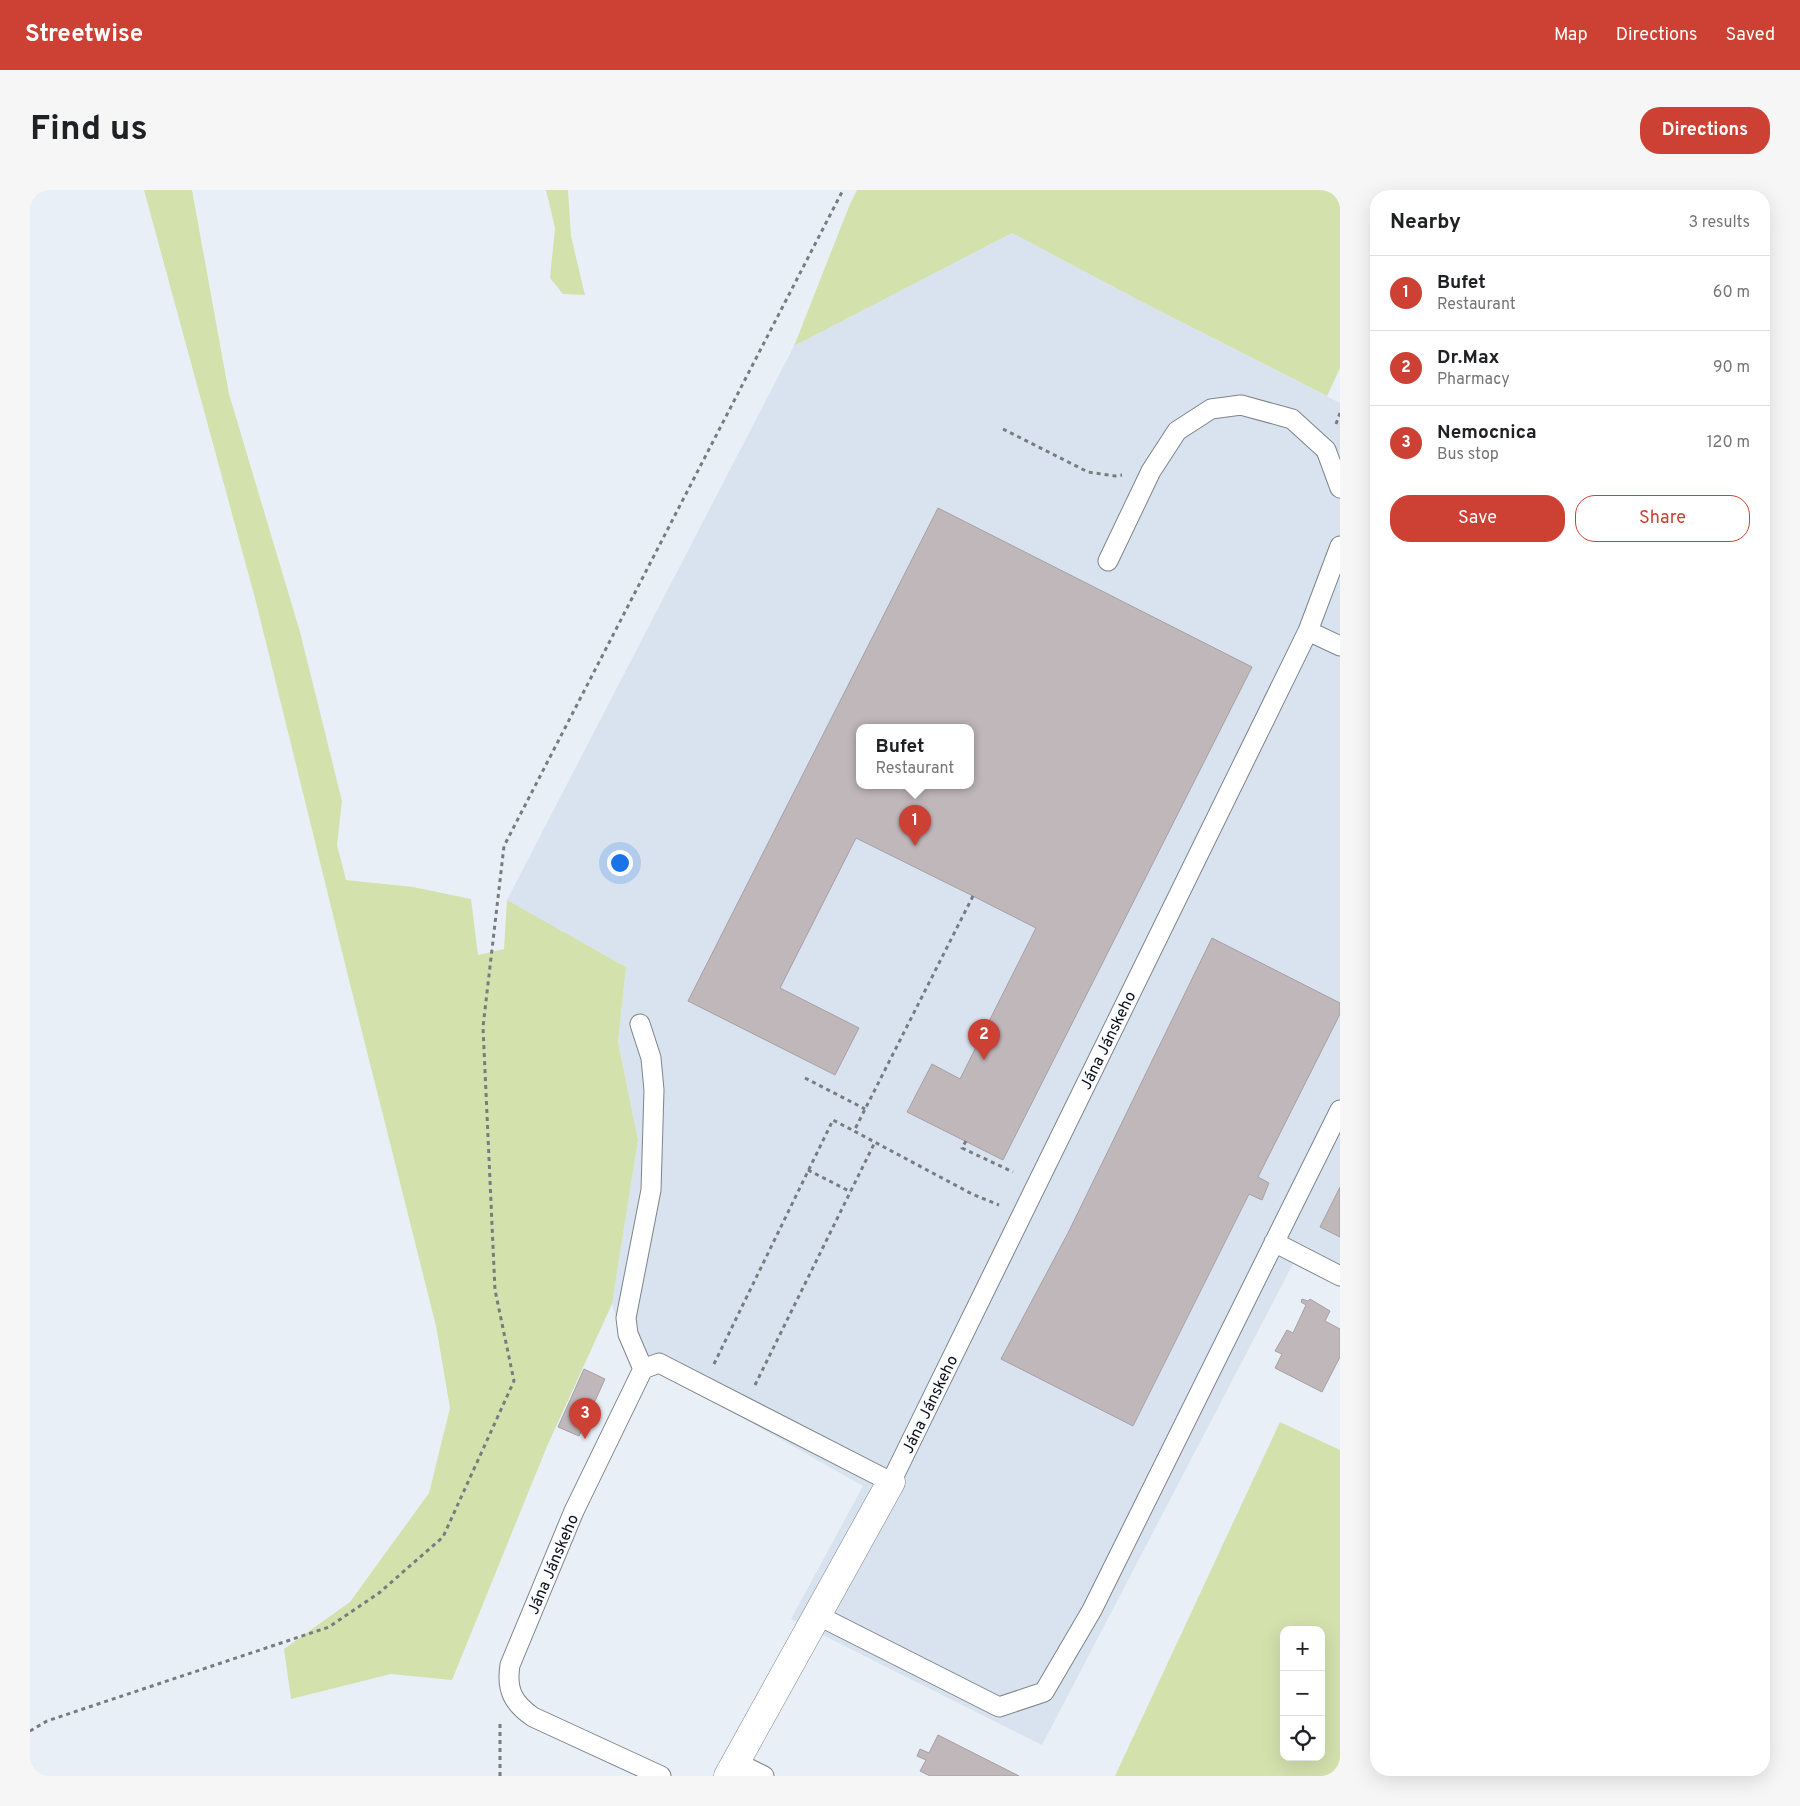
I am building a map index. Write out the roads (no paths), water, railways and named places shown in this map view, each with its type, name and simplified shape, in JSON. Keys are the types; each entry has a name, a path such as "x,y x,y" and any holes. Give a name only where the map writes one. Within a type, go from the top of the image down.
{"street":[{"name":"Jána Jánskeho","path":"732,1769 891,1482"}],"lane":[{"path":"1108,561 1151,471 1177,431 1211,409 1241,405 1292,420 1326,450 1340,488"},
{"name":"Jána Jánskeho","path":"891,1482 1308,631 1340,546"},
{"path":"1308,631 1340,646"},
{"path":"640,1024 652,1058 654,1090 651,1190 626,1318 628,1334 643,1369 659,1363 891,1482"},
{"path":"817,1615 999,1707 1044,1692 1092,1610 1340,1110"},
{"path":"1274,1242 1340,1276"},
{"name":"Jána Jánskeho","path":"643,1369 578,1502 510,1665 508,1678 509,1688 518,1705 533,1717 661,1776"},
{"path":"732,1769 764,1776"}],"place":[{"name":"Bufet","path":"915,846"},
{"name":"Dr.Max","path":"984,1060"},
{"name":"Nemocnica","path":"585,1439"}]}
